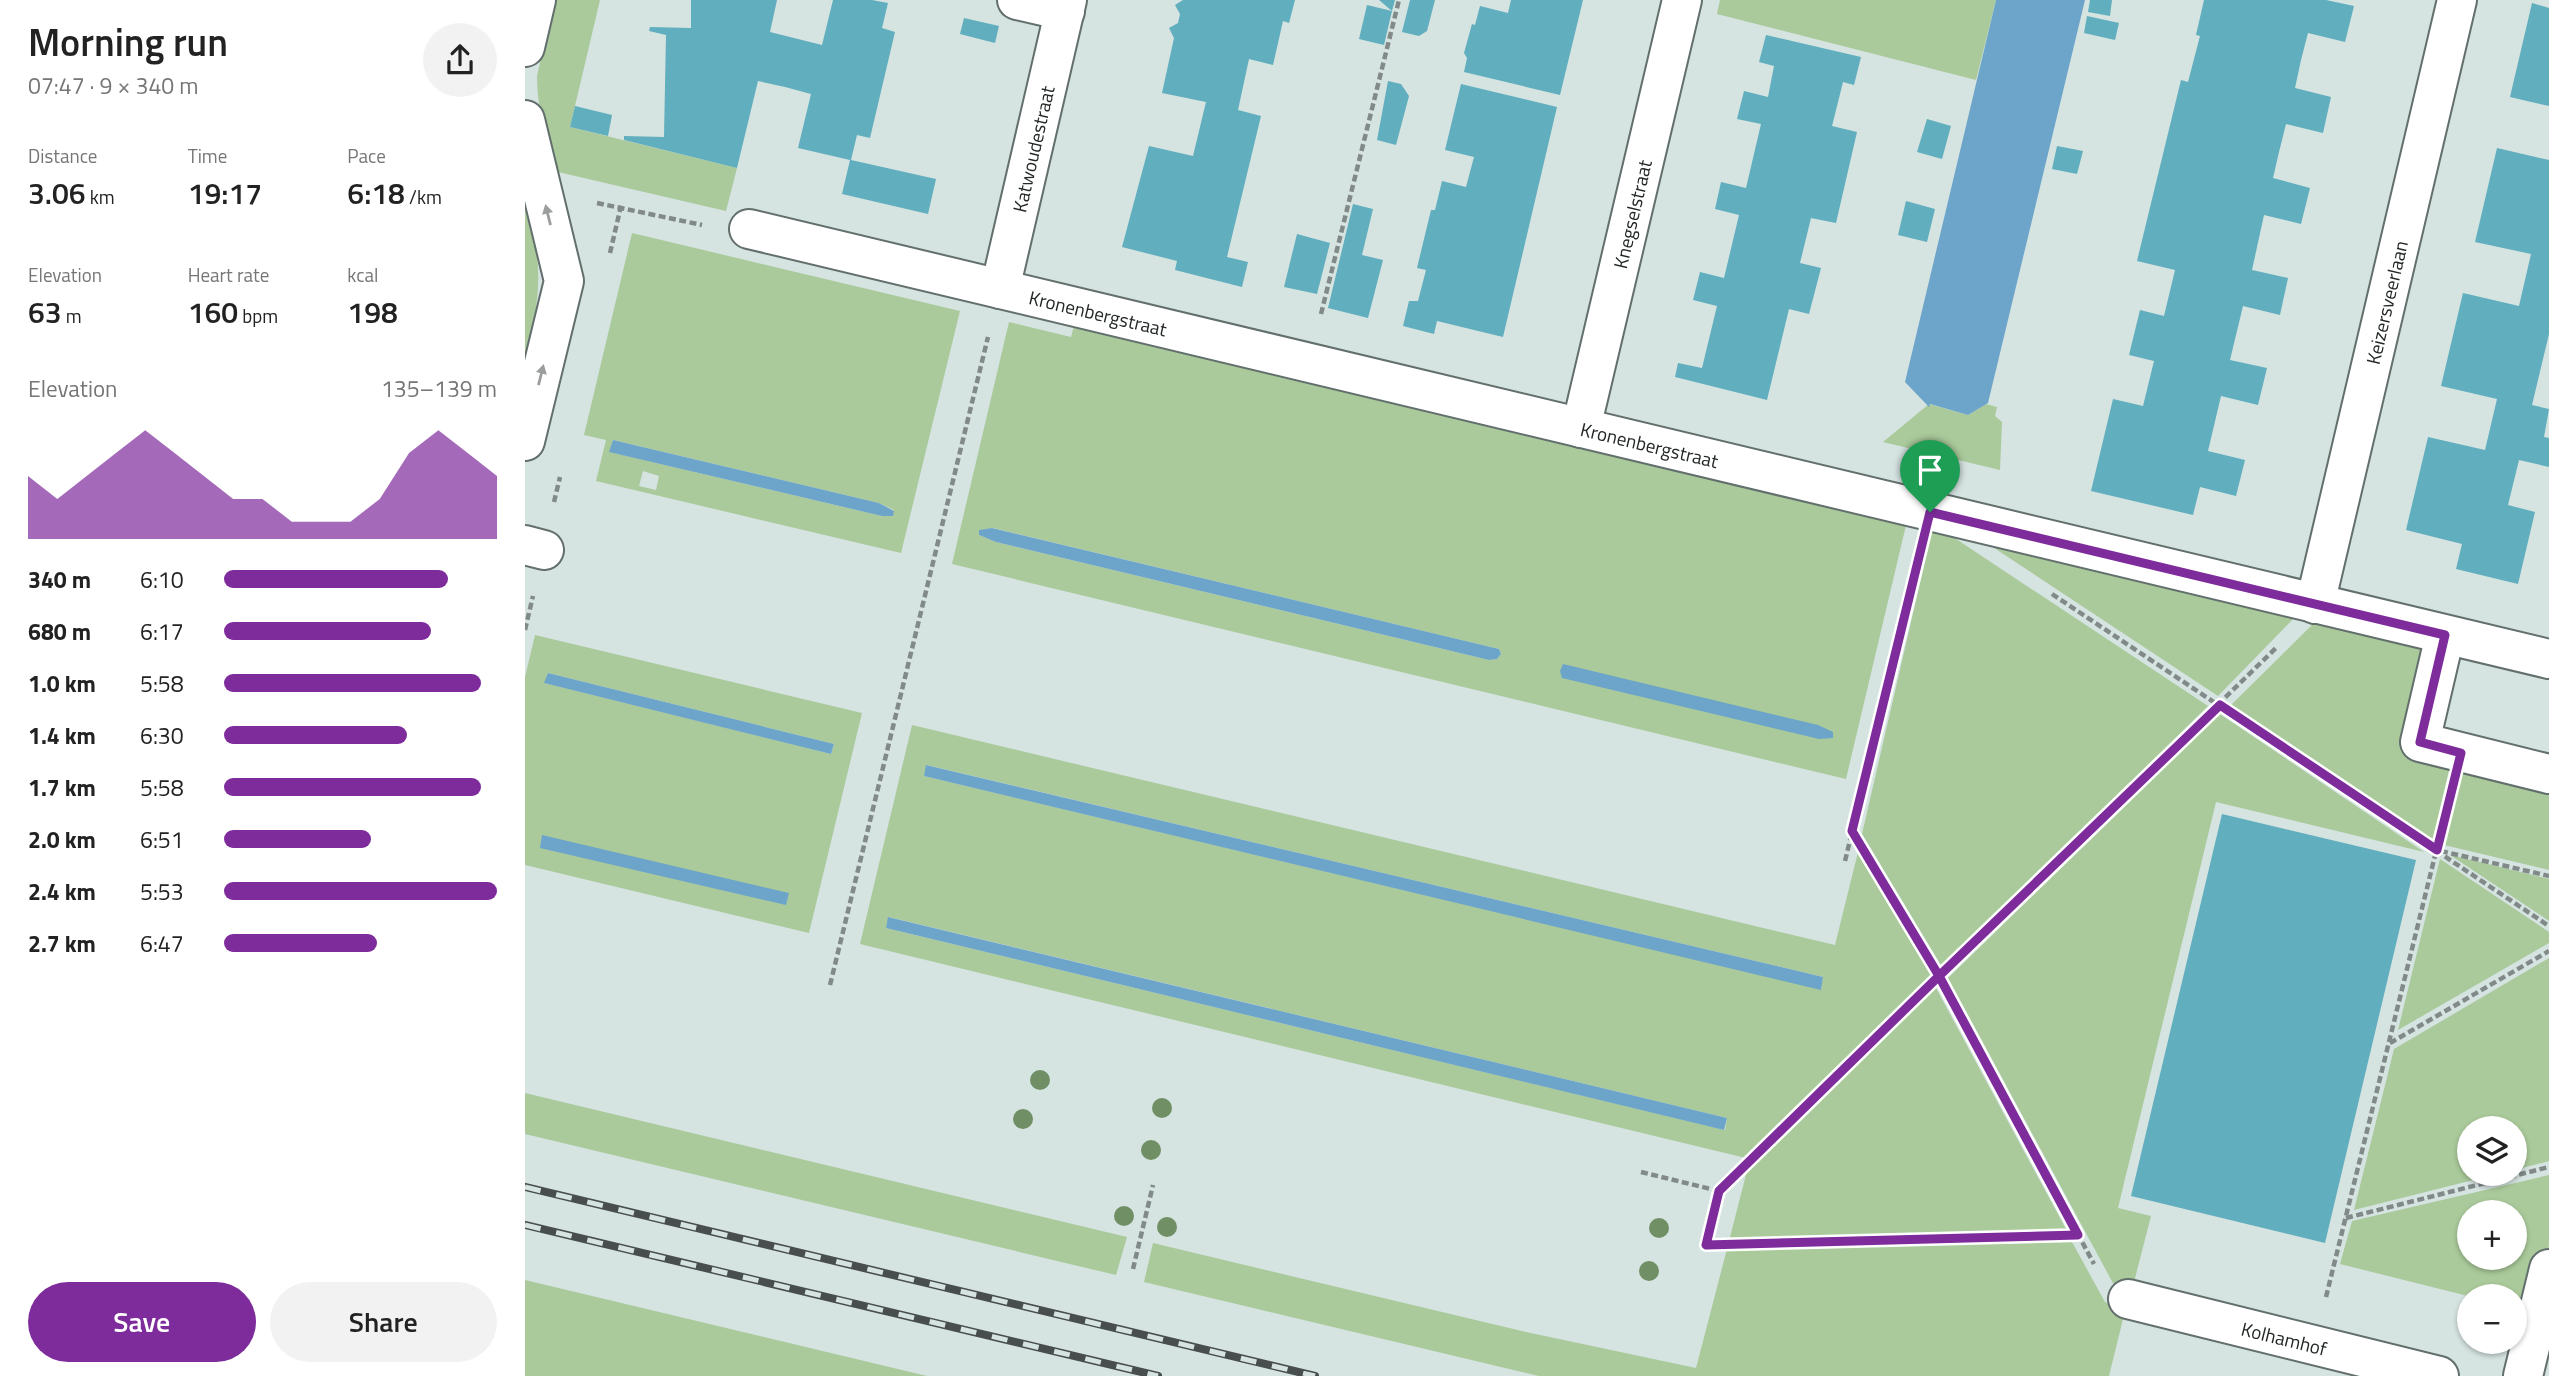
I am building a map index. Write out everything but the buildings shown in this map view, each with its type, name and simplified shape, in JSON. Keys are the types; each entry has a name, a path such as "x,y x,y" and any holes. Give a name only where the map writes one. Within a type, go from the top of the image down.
{"street":[{"path":"525,47 536,0"},
{"name":"Katwoudestraat","path":"1000,289 1066,6 1017,0"},
{"name":"Knegselstraat","path":"1581,428 1682,0"},
{"name":"Keizersveerlaan","path":"2315,604 2457,0"},
{"path":"525,120 564,281 525,441"},
{"name":"Kronenbergstraat","path":"750,229 2549,659"},
{"path":"2445,635 2420,742 2549,774"},
{"path":"2523,1376 2549,1269"},
{"name":"Kolhamhof","path":"2129,1299 2439,1376"}],"path":[{"path":"1309,363 1399,0"},
{"path":"621,206 737,234 750,229"},
{"path":"830,985 1000,289"},
{"path":"1845,861 1930,512"},
{"path":"2049,592 2549,926"},
{"path":"2078,1235 1706,1245 1719,1191 2220,705 2309,616 2315,604"},
{"path":"2314,1345 2461,753"},
{"path":"1852,831 1939,976 2110,1293 2129,1299"},
{"path":"2437,850 2549,876"},
{"path":"2389,1044 2549,951"},
{"path":"2346,1218 2549,1167"},
{"path":"1641,1172 1719,1191"},
{"path":"1132,1269 1153,1185"}],"green space":[{"path":"554,0 600,0 570,127 737,168 726,211 558,172 543,125 537,76"},
{"path":"1720,0 1996,0 1976,80 1717,14"},
{"path":"525,206 536,247 538,284 534,321 525,362"},
{"path":"632,233 960,311 901,553 596,481 606,440 584,435","holes":["613,440 879,503 894,510 882,516 610,452","643,471 659,476 656,490 639,486"]},
{"path":"1009,322 1071,337 1075,322 1907,521 1846,779 952,564","holes":["993,528 1499,649 1501,654 1497,659 1489,660 996,542 979,535 980,530"]},
{"path":"1929,404 1968,415 1986,404 1997,407 1995,416 2002,422 2000,470 1883,442"},
{"path":"1933,527 1941,529 2208,706 1942,967 1862,834"},
{"path":"1970,532 2301,611 2218,696"},
{"path":"2319,618 2435,646 2411,746 2452,757 2433,840 2231,705"},
{"path":"535,635 862,713 809,933 525,865 525,677","holes":["548,673 834,744 831,754 545,683"]},
{"path":"2220,714 2424,852 2216,802 2118,1208 2151,1216 2132,1290 2114,1285 1948,978"},
{"path":"912,725 1835,945 1858,852 1932,976 1753,1150 1751,1158 1759,1156 1936,988 2066,1229 1729,1241 1750,1159 860,944","holes":["927,765 1823,977 1821,989 924,776","889,917 1727,1118 1725,1130 886,928"]},
{"path":"2464,759 2549,779 2549,870 2444,845"},
{"path":"2450,855 2549,879 2549,921"},
{"path":"2440,859 2549,932 2549,943 2398,1030"},
{"path":"2549,958 2549,1161 2527,1167 2527,1116 2457,1116 2457,1184 2354,1210 2394,1049"},
{"path":"525,1093 1127,1237 1116,1275 525,1134"},
{"path":"2549,1175 2549,1246 2532,1312 2527,1311 2527,1284 2457,1284 2457,1293 2340,1264 2352,1221 2502,1186 2527,1186 2527,1180"},
{"path":"2072,1242 2105,1302 2125,1311 2109,1376 1539,1376 1144,1282 1153,1243 1526,1332 1696,1368 1727,1249"},
{"path":"525,1280 927,1376 525,1376"}],"water":[{"path":"1996,0 2085,0 1988,403 1968,415 1930,404 1929,407 1905,382"},
{"path":"613,440 879,503 894,511 893,516 882,516 609,452"},
{"path":"992,528 1499,649 1501,654 1497,659 1489,660 996,542 979,535 979,530"},
{"path":"1563,664 1818,725 1833,732 1833,738 1819,739 1562,678 1560,671"},
{"path":"548,673 834,744 831,754 544,683"},
{"path":"926,765 1823,977 1821,990 924,776"},
{"path":"542,835 789,893 786,905 540,848"},
{"path":"888,917 1727,1118 1724,1130 886,928"}],"railway":[{"path":"525,1187 1315,1376"},
{"path":"525,1225 1158,1376"}],"route":[{"path":"1930,512 1852,831 1939,976 1719,1191 1706,1245 2078,1235 1939,976 2220,705 2437,850 2461,753 2420,742 2445,635 1930,512"}]}
